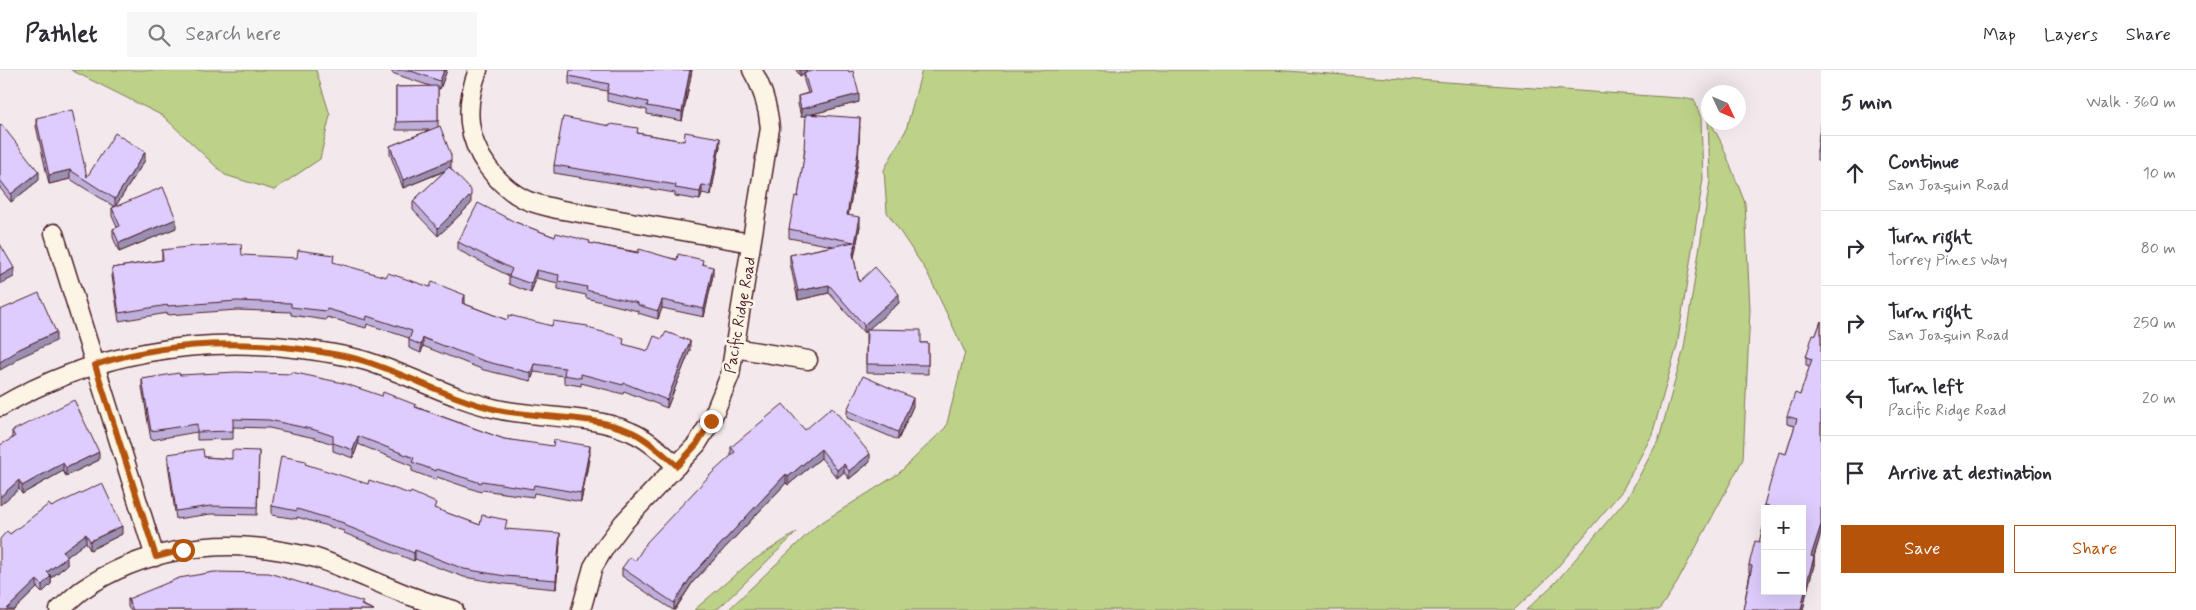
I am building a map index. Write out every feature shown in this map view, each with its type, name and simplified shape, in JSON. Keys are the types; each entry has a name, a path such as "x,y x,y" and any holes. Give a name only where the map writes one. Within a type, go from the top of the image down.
{"street":[{"name":"Pacific Ridge Road","path":"478,70 471,98 470,123 476,143 489,168 505,187 526,200 557,209 751,243"},
{"name":"Pacific Ridge Road","path":"581,610 593,567 604,547 623,523 697,444 711,421 730,374 770,128 768,107 760,82 752,70"},
{"path":"54,233 156,557"},
{"path":"0,407 53,379 117,358 180,347 222,344 266,344 323,352 366,361 460,398 497,409 532,416 604,422 633,432 677,466"},
{"path":"734,348 808,360"},
{"path":"59,610 82,590 117,570 183,550 225,545 257,546 314,558 433,605 454,610"}],"green space":[{"path":"71,70 316,70 330,115 320,159 274,190 225,175 163,116"},
{"path":"922,70 1272,70 1694,99 1701,118 1703,179 1677,346 1652,435 1622,491 1550,576 1514,610 728,610 816,526 898,474 946,427 965,352 927,272 887,212 884,170 906,130"},
{"path":"1708,130 1715,130 1745,203 1750,310 1743,459 1677,583 1659,610 1526,610 1556,582 1628,497 1659,439 1684,348 1710,181"},
{"path":"797,532 720,607 715,610 694,610 749,563"}],"building":[{"path":"408,70 444,70 440,81"},
{"path":"570,70 690,70 682,112 647,106 648,102 607,93 609,84 569,76"},
{"path":"816,70 853,71 859,94 801,109 798,96 810,93 804,73"},
{"path":"438,86 438,121 396,122 396,87"},
{"path":"72,110 87,177 115,133 145,152 115,199 70,170 49,175 36,118"},
{"path":"806,114 860,118 858,153 847,215 860,217 853,254 859,282 875,267 899,294 864,325 829,285 798,291 790,255 854,242 789,229 795,196 798,197 805,149"},
{"path":"563,117 610,126 611,124 638,128 637,133 684,141 685,132 720,138 711,186 702,185 700,192 675,188 676,185 554,165"},
{"path":"1821,118 1821,152 1817,152"},
{"path":"1,124 39,172 11,194 0,180"},
{"path":"440,126 451,155 451,160 403,180 390,146"},
{"path":"449,167 471,190 471,195 438,228 413,201"},
{"path":"163,187 176,219 119,243 113,229 120,226 112,208"},
{"path":"478,203 515,222 555,237 556,233 590,241 589,243 638,253 639,249 677,260 678,254 703,260 702,264 713,267 704,309 662,300 658,311 638,305 638,303 586,290 587,287 558,281 559,275 536,270 531,284 509,276 512,269 458,242"},
{"path":"0,244 14,268 0,276"},
{"path":"241,244 242,255 297,258 298,250 334,255 333,262 386,277 388,273 430,287 432,282 465,295 462,303 507,320 509,315 552,326 553,321 588,326 588,328 624,338 623,344 648,351 654,336 662,339 666,332 690,341 667,400 624,383 623,385 581,374 581,378 564,375 565,368 534,364 531,373 484,361 423,338 421,345 409,340 412,331 367,316 366,320 327,309 326,311 291,307 291,303 237,301 168,305 119,313 112,268 163,260 162,250"},
{"path":"39,293 56,332 15,351 0,362 0,310"},
{"path":"1821,321 1821,525 1811,556 1814,557 1806,586 1806,505 1764,505 1779,452 1786,454 1797,419 1787,416 1795,393 1800,395 1812,359 1806,357 1813,334 1816,335"},
{"path":"867,329 921,330 921,343 928,343 928,365 866,364"},
{"path":"236,372 291,374 291,372 343,383 382,396 383,392 416,405 415,407 504,439 553,446 554,440 590,446 581,493 534,485 533,489 482,481 481,483 437,469 436,471 412,462 414,458 358,436 353,450 333,443 333,436 269,420 233,419 233,431 197,432 197,424 151,431 142,379 179,373 180,375"},
{"path":"863,376 913,398 898,432 847,410"},
{"path":"74,400 99,452 66,468 63,463 22,486 19,480 0,497 0,445 15,437 12,431"},
{"path":"783,404 805,430 832,407 870,454 849,471 844,464 837,470 821,449 788,477 786,474 693,574 674,603 622,568 630,557 635,561 647,542 711,474 735,452 731,447"},
{"path":"203,449 204,457 232,459 232,450 259,451 257,507 211,506 176,511 168,454"},
{"path":"281,456 306,461 305,464 368,484 369,480 410,494 411,492 436,503 434,508 480,525 482,515 507,520 505,529 560,533 556,580 505,576 464,569 415,550 414,553 344,525 344,523 297,509 297,511 272,506"},
{"path":"102,483 122,526 90,541 86,534 63,551 67,557 47,572 51,576 42,585 37,580 6,610 0,610 0,539 7,531 10,534 49,504 51,507"},
{"path":"1761,535 1761,595 1804,595 1801,610 1743,610 1752,566 1749,565 1755,541 1759,542"},
{"path":"214,572 269,573 363,602 361,605 374,610 133,610 128,599 179,578"}],"route":[{"path":"183,550 156,557 95,365 117,358 180,347 222,344 266,344 323,352 366,361 460,398 497,409 532,416 604,422 633,432 677,466 697,444 711,421"}]}
